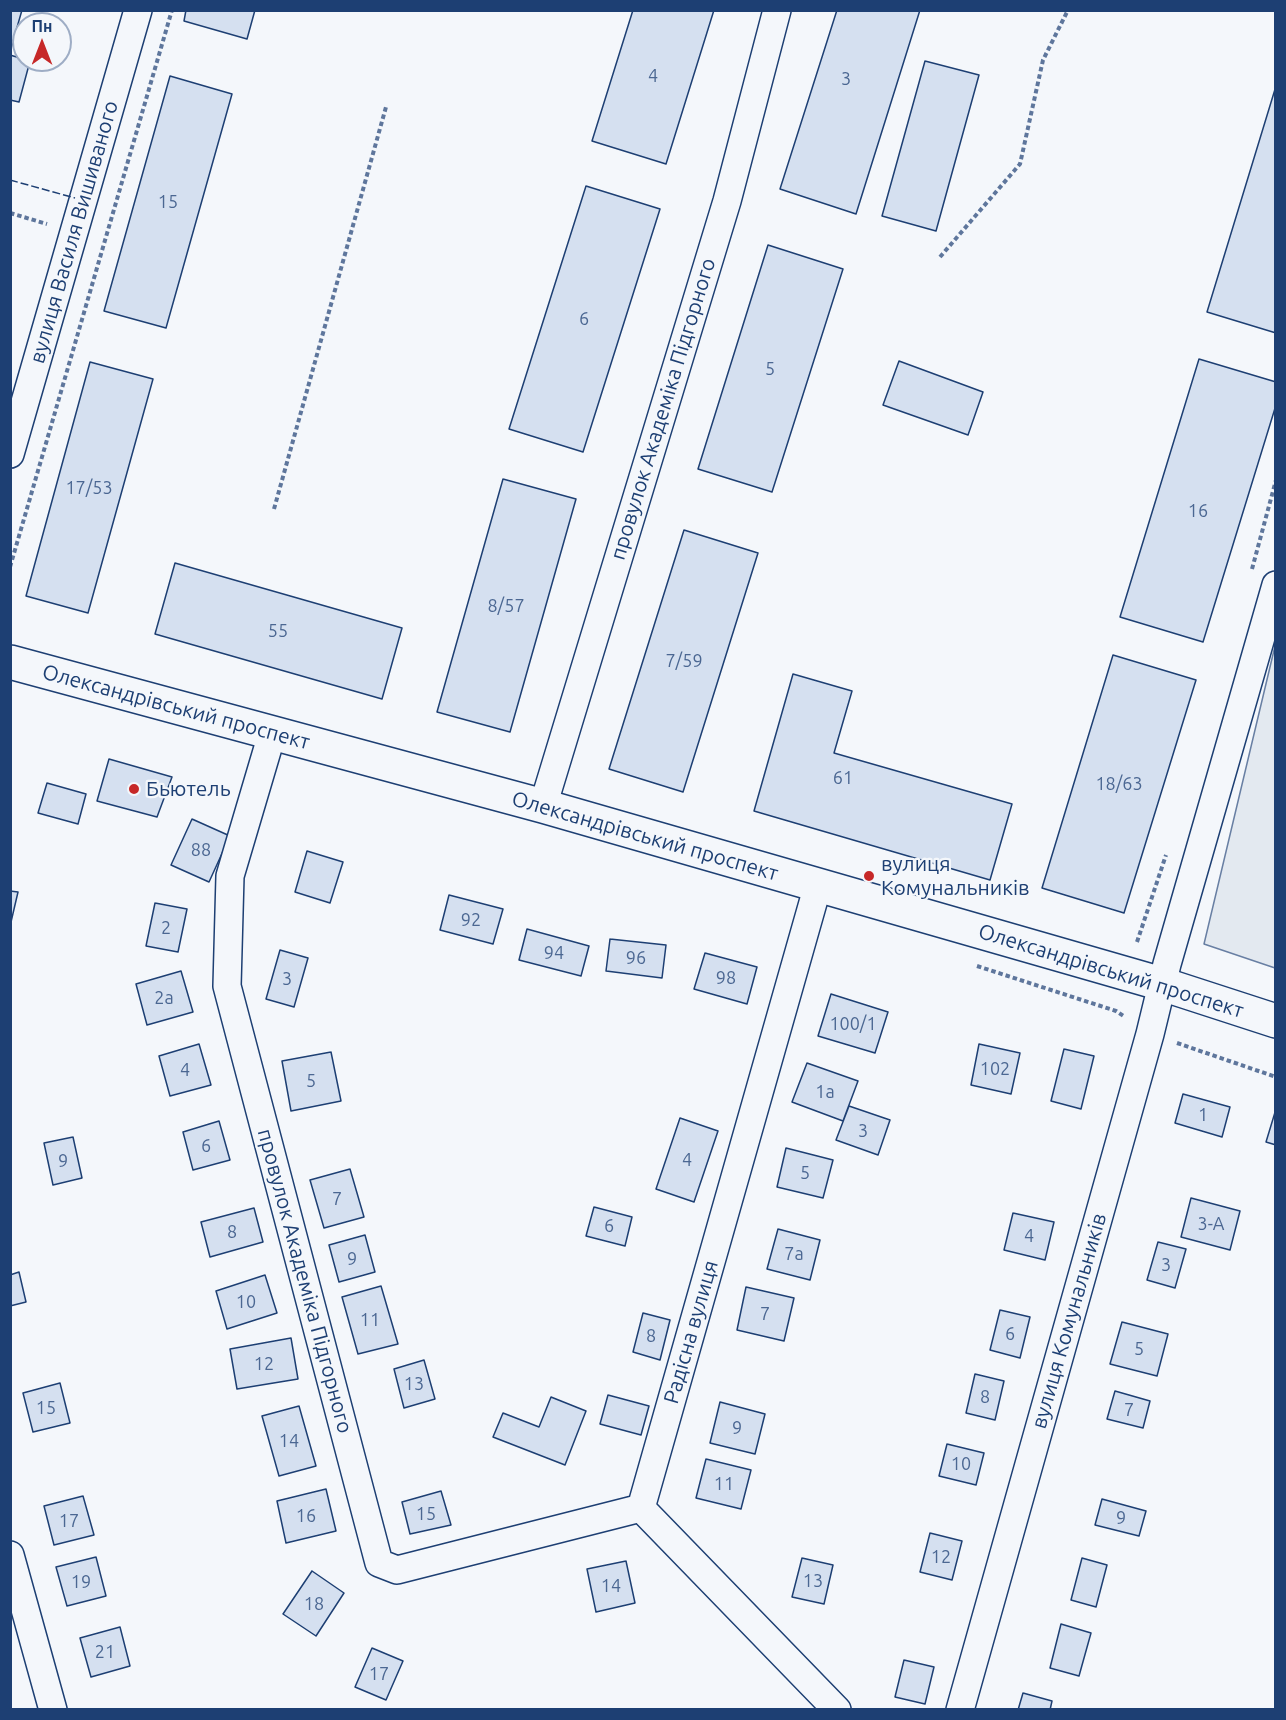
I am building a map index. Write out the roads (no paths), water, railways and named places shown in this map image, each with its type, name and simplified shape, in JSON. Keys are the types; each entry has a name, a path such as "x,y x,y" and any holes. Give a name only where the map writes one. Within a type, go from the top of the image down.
{"main road":[{"name":"Олександрівський проспект","path":"10,662 543,806 1162,984 1275,1021"}],"street":[{"name":"вулиця Василя Вишиваного","path":"10,454 138,10"},
{"name":"провулок Академіка Підгорного","path":"543,806 727,201 777,10"},
{"name":"вулиця Комунальників","path":"960,1710 1275,585"},
{"name":"провулок Академіка Підгорного","path":"272,734 230,876 227,986 379,1563 397,1570 641,1508"},
{"name":"Радісна вулиця","path":"641,1508 818,885"},
{"path":"641,1508 837,1710"},
{"path":"10,1555 53,1710"}],"place":[{"name":"Бьютель","path":"134,789"},
{"name":"вулиця Комунальників","path":"869,876"}]}
